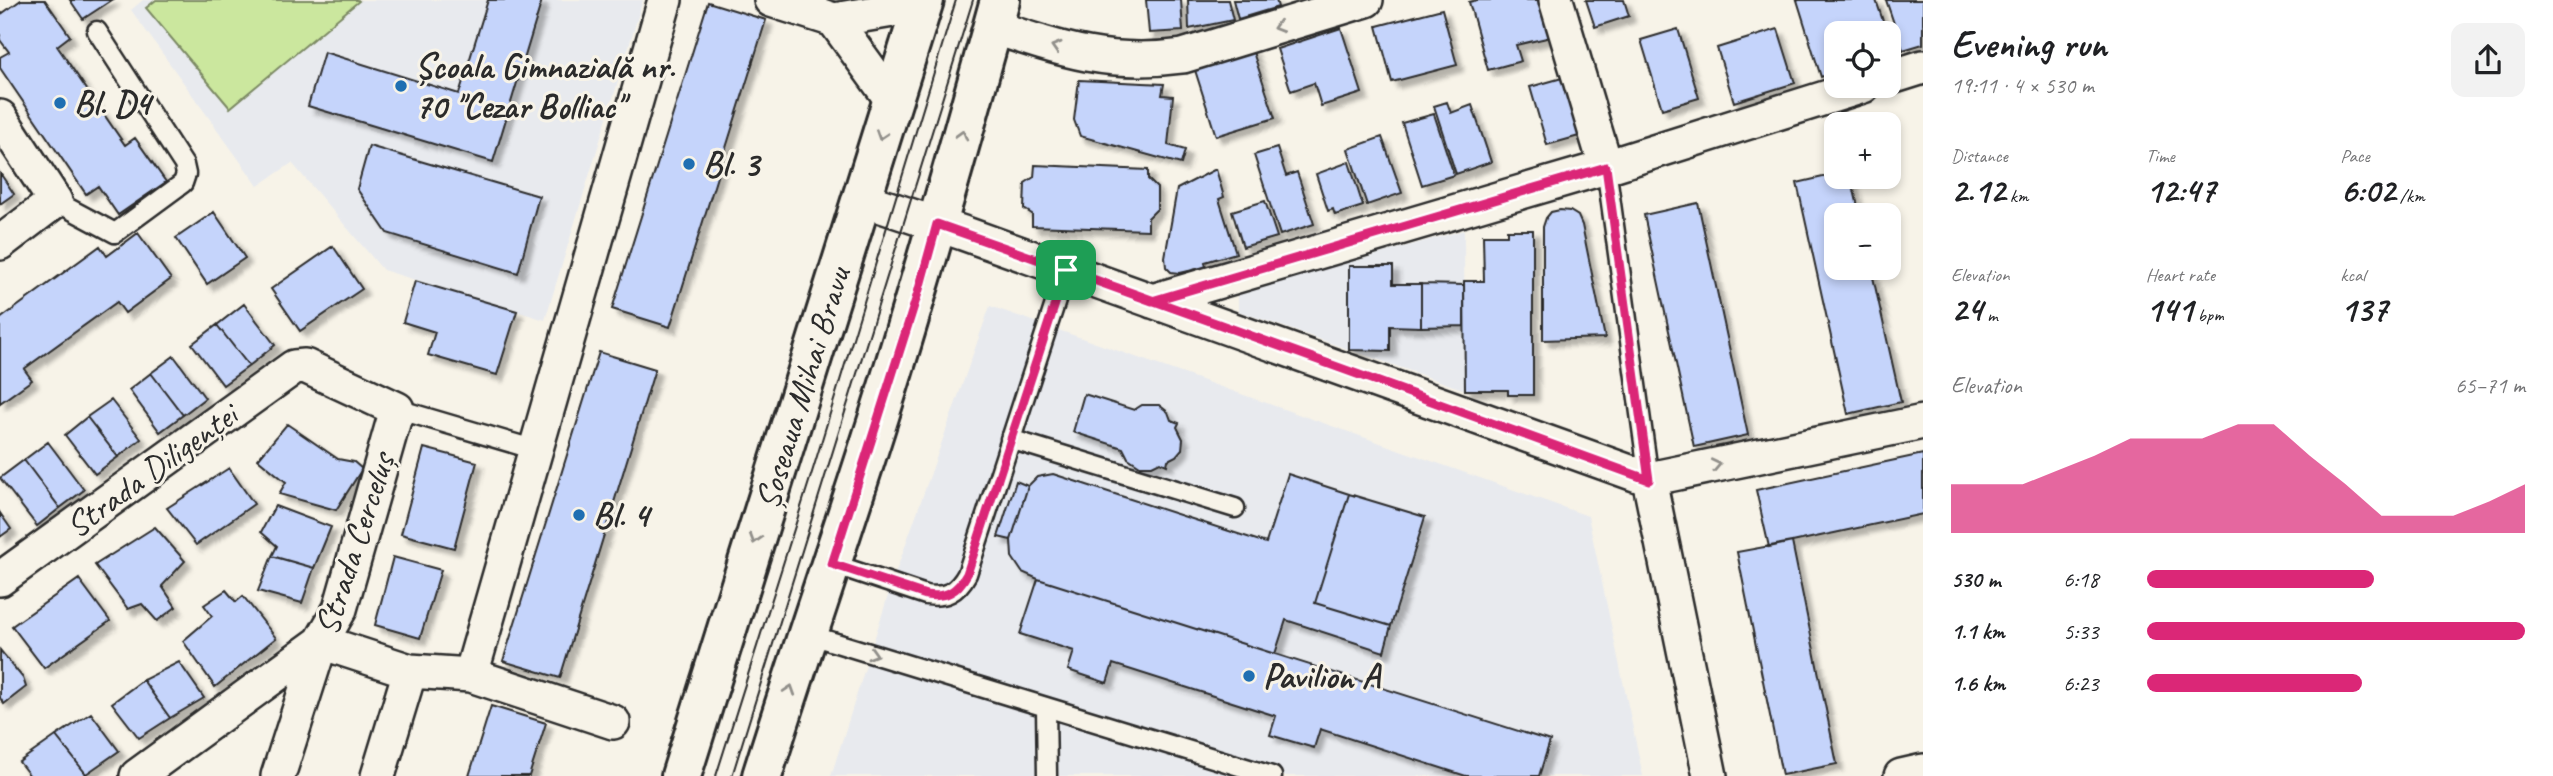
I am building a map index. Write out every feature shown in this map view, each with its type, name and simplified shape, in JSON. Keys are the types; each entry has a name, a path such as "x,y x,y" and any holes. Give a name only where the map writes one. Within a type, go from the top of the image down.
{"main road":[{"name":"Șoseaua Mihai Bravu","path":"681,776 923,3"},
{"path":"762,776 918,293 997,13"}],"street":[{"path":"471,675 665,0"},
{"path":"771,0 834,20 923,3"},
{"path":"997,13 1094,57 1152,60 1184,56 1366,0"},
{"path":"1556,0 1606,167"},
{"path":"834,20 892,100"},
{"path":"1901,74 1923,67"},
{"path":"1152,301 1606,167 1825,98"},
{"path":"0,117 55,201 0,243"},
{"path":"861,198 1649,480 1923,422"},
{"name":"Strada Cerceluș","path":"278,776 321,642 340,608 397,409 304,366"},
{"name":"Strada Diligenței","path":"0,579 294,367 304,366"},
{"path":"1649,480 1710,776"},
{"path":"137,776 321,642 410,671 471,675 613,722"},
{"path":"378,776 410,671"},
{"path":"1901,776 1923,771"}],"lane":[{"path":"55,201 116,233 183,183 186,174 184,165 97,31"},
{"path":"1606,167 1649,480"},
{"path":"832,564 926,595 938,597 952,593 960,586 967,574 1066,270"},
{"path":"397,409 536,450"},
{"path":"1010,439 1235,508"},
{"path":"807,634 1272,776"},
{"path":"1046,707 1047,776"}],"shaded area":[{"name":"Școala Gimnazială nr. 70 \"Cezar Bolliac\"","path":"143,0 643,0 545,320 383,270 292,163 258,186 131,10"},
{"path":"1464,230 1465,390 1238,311 1238,294"},
{"path":"990,306 1588,516 1643,776 831,776 892,583"}],"green space":[{"path":"156,0 359,1 230,108 146,8"}],"building":[{"name":"Bl. D4","path":"21,0 45,0 70,36 57,46 125,145 135,138 166,182 118,215 98,186 86,194 0,68 0,57 9,52 0,40 0,15"},
{"path":"70,0 112,0 83,19"},
{"path":"488,0 542,0 493,162 308,106 324,52 459,94"},
{"path":"1146,0 1181,0 1183,31 1149,33"},
{"path":"1188,0 1228,0 1233,20 1189,29"},
{"path":"1233,0 1276,0 1278,7 1238,19"},
{"path":"1538,0 1551,37 1516,45 1521,61 1488,70 1469,2"},
{"path":"1586,0 1624,0 1629,16 1595,27"},
{"path":"1797,0 1876,0 1883,21 1824,21 1824,76 1821,77"},
{"path":"1886,0 1923,0 1923,44 1903,50 1901,21 1893,21"},
{"name":"Bl. 3","path":"708,2 766,20 670,327 612,309"},
{"path":"1442,9 1457,65 1392,82 1377,26"},
{"path":"1341,28 1362,93 1321,106 1314,83 1291,91 1277,49"},
{"path":"1678,29 1699,98 1662,109 1641,40"},
{"path":"1778,29 1795,83 1734,102 1717,48"},
{"path":"1252,49 1275,118 1216,136 1194,67"},
{"path":"1562,78 1579,136 1547,145 1530,87"},
{"path":"1079,80 1164,84 1162,95 1173,96 1168,145 1185,150 1181,164 1080,136 1074,120"},
{"path":"1447,102 1451,113 1472,105 1491,162 1456,174 1434,106"},
{"path":"1434,114 1454,175 1422,185 1402,123"},
{"path":"1382,137 1402,193 1367,205 1348,149"},
{"path":"369,146 539,196 518,273 387,233 357,189"},
{"path":"1277,148 1286,176 1297,172 1314,224 1280,235 1254,155"},
{"path":"1349,162 1363,206 1335,215 1333,209 1328,211 1316,174"},
{"path":"1035,165 1148,170 1148,179 1157,188 1157,209 1148,218 1148,230 1032,226 1032,214 1024,209 1025,183 1034,177"},
{"path":"1216,169 1224,197 1219,199 1236,253 1205,262 1206,267 1180,273 1171,272 1166,267 1165,257 1177,189"},
{"path":"0,173 14,194 0,204"},
{"path":"1824,177 1824,189 1854,189 1857,203 1824,203 1824,280 1874,280 1901,402 1848,414 1797,183"},
{"path":"1265,201 1277,237 1243,247 1232,211"},
{"path":"1698,203 1748,435 1694,447 1644,215"},
{"path":"1570,211 1578,216 1582,225 1605,338 1543,340 1543,227 1551,212"},
{"path":"214,212 245,258 207,284 176,238"},
{"path":"1507,230 1533,230 1533,395 1508,395 1508,390 1465,390 1464,281 1484,281 1483,235 1507,235"},
{"path":"138,233 171,279 125,313 117,302 24,369 32,380 0,403 0,319 100,246 107,256"},
{"path":"333,246 362,289 300,331 271,289"},
{"path":"1349,266 1393,266 1393,284 1421,284 1421,327 1390,326 1390,351 1349,350"},
{"path":"415,281 517,311 497,375 428,355 435,332 403,322"},
{"path":"1421,284 1464,285 1464,326 1421,327"},
{"path":"244,304 275,345 249,366 217,325"},
{"path":"217,325 249,366 223,385 192,344"},
{"name":"Bl. 4","path":"599,352 655,369 560,678 503,661"},
{"path":"174,356 205,398 183,415 151,373"},
{"path":"151,373 183,415 160,432 129,390"},
{"path":"1084,394 1134,410 1142,405 1159,405 1168,412 1171,420 1179,423 1177,427 1183,439 1182,449 1168,460 1167,465 1160,462 1152,466 1140,466 1128,458 1123,448 1073,432"},
{"path":"111,400 141,439 118,457 87,417"},
{"path":"87,417 118,457 95,474 65,435"},
{"path":"287,424 338,459 354,462 362,469 336,510 279,494 286,482 258,459"},
{"path":"48,442 84,490 60,508 24,460"},
{"path":"424,448 477,462 454,548 401,534"},
{"path":"1923,454 1923,514 1769,547 1756,490"},
{"path":"24,460 60,508 37,526 0,478"},
{"path":"229,468 254,504 196,545 167,508"},
{"path":"1053,474 1266,543 1288,474 1349,494 1315,603 1391,626 1384,652 1286,620 1275,654 1022,572 1012,557 1011,540 1028,486 1037,477"},
{"path":"1016,481 1028,486 1011,540 998,537"},
{"path":"1349,494 1425,517 1391,626 1315,603"},
{"path":"275,506 331,527 314,568 272,556 277,546 261,532"},
{"path":"0,513 11,529 0,537"},
{"path":"155,527 185,561 162,586 176,607 157,621 142,604 128,609 95,565"},
{"path":"1792,542 1837,764 1782,775 1737,552"},
{"path":"272,556 314,568 302,603 258,591"},
{"path":"393,557 441,570 420,638 375,625"},
{"path":"79,579 110,621 44,668 12,626"},
{"name":"Pavilion A","path":"1038,579 1550,741 1539,776 1466,776 1320,729 1314,748 1270,735 1276,716 1113,664 1107,683 1068,670 1074,651 1020,634"},
{"path":"226,590 236,602 243,596 276,638 215,687 183,641 212,616 204,605"},
{"path":"0,650 23,678 26,687 4,704 0,698"},
{"path":"179,662 204,698 170,718 143,680"},
{"path":"143,680 170,718 139,738 112,703"},
{"path":"491,706 546,723 529,776 469,776"},
{"path":"91,713 119,751 86,774 56,736"},
{"path":"56,736 86,774 30,776 19,762"}],"tram line":[{"path":"716,776 956,0"},
{"path":"732,776 973,0"}],"place":[{"name":"Școala Gimnazială nr. 70 \"Cezar Bolliac\"","path":"401,86"},
{"name":"Bl. D4","path":"60,103"},
{"name":"Bl. 3","path":"689,164"},
{"name":"Bl. 4","path":"579,515"},
{"name":"Pavilion A","path":"1249,676"}],"route":[{"path":"1066,270 967,574 960,586 952,593 938,597 926,595 832,564 918,293 937,224 1066,270 1649,480 1606,167 1217,282 1152,301 1066,270"}]}
